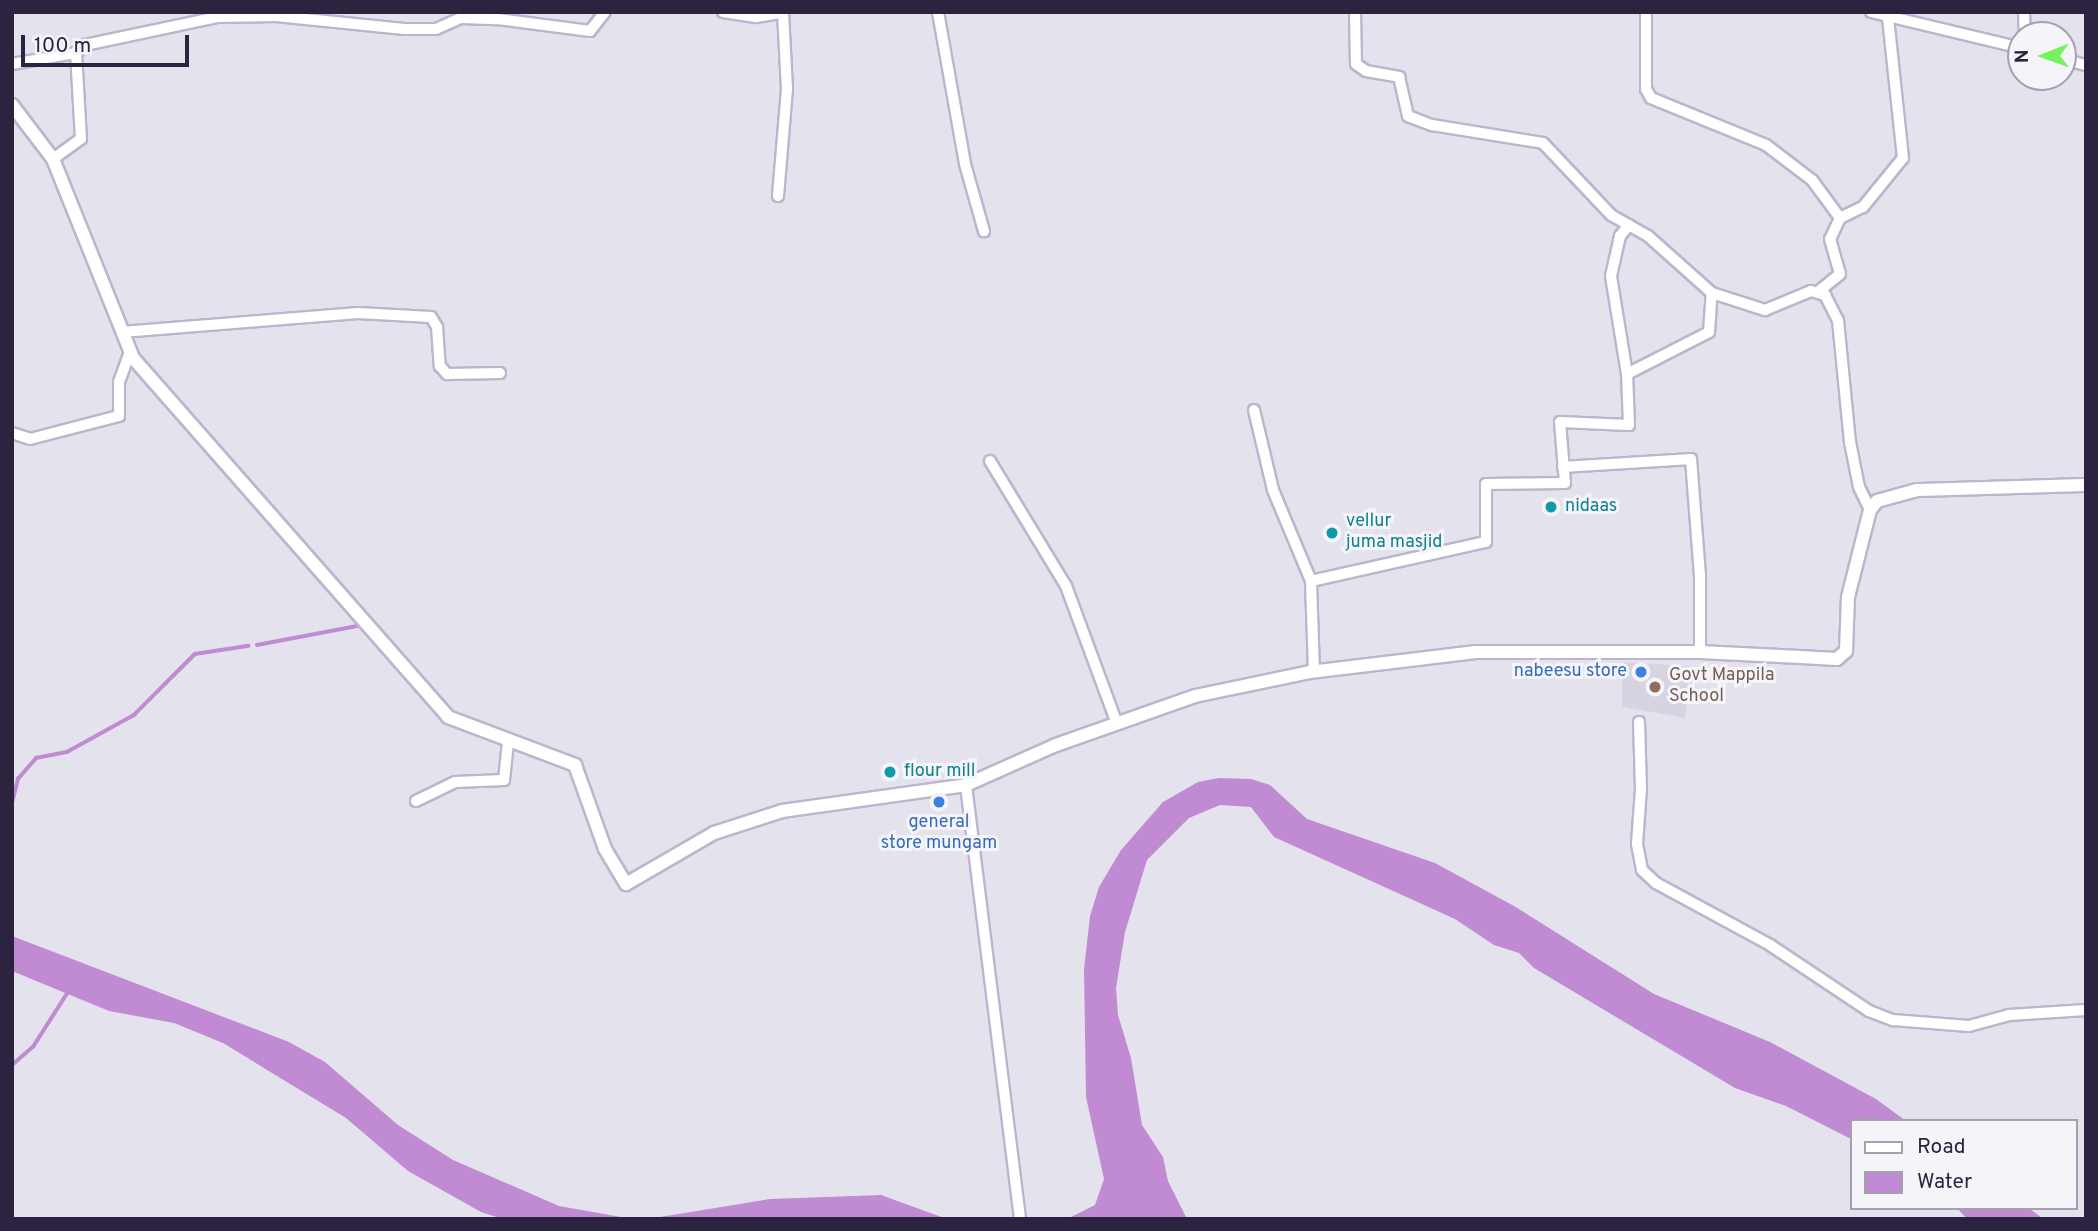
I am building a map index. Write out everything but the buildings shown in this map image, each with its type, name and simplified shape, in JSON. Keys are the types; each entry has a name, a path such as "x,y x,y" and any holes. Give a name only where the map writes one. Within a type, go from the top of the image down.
{"main road":[{"path":"12,105 53,159 130,351 162,393 448,717 575,765 606,849 626,884 714,833 782,811 966,785 1117,724 1195,696 1314,672 1476,652 1700,652 1844,656 1848,597 1870,510 1892,494 1917,490 2086,485"}],"street":[{"path":"12,64 76,53 85,45 218,17 341,17 425,29 461,18 498,19 590,31 605,12"},
{"path":"723,12 756,17 782,13 787,89 778,196"},
{"path":"938,12 965,164 984,231"},
{"path":"1355,12 1356,64 1366,71 1399,77 1408,116 1432,125 1543,143 1611,215 1648,236 1712,293 1765,310 1820,290 1840,274 1830,239 1840,218 1877,194 1903,158 1888,17"},
{"path":"1646,12 1646,89 1651,97 1766,145 1812,180 1840,218"},
{"path":"1871,12 2007,45"},
{"path":"53,159 81,139 76,53"},
{"path":"1311,581 1486,542 1486,484 1565,483 1560,422 1629,425 1627,374 1611,276 1620,236 1629,225"},
{"path":"1820,290 1838,320 1850,442 1858,487 1870,510"},
{"path":"1627,374 1709,332 1712,293"},
{"path":"122,332 358,313 431,317 437,327 440,366 447,374 500,373"},
{"path":"12,433 30,439 120,416 119,382 130,351"},
{"path":"1254,410 1273,490 1311,581 1314,672"},
{"path":"1563,467 1690,459 1700,575 1700,652"},
{"path":"990,461 1066,586 1117,724"},
{"path":"1639,722 1641,789 1637,844 1642,870 1656,883 1770,944 1869,1011 1893,1020 1969,1026 2009,1015 2086,1010"},
{"path":"416,801 455,782 504,780 508,741"},
{"path":"966,785 1020,1219"}],"shaded area":[{"name":"Govt Mappila School","path":"1622,662 1690,666 1685,718 1622,707"}],"water":[{"path":"1219,778 1251,779 1270,785 1307,819 1435,863 1514,906 1654,994 1770,1042 1876,1099 1903,1119 1850,1119 1850,1138 1786,1106 1735,1088 1534,968 1519,953 1494,945 1455,919 1274,837 1251,807 1220,805 1189,818 1147,860 1125,932 1116,988 1118,1015 1131,1058 1142,1125 1163,1157 1168,1181 1187,1219 1067,1219 1095,1205 1104,1179 1086,1097 1084,969 1090,916 1099,887 1121,850 1163,802 1198,782"},
{"path":"12,936 289,1042 325,1062 398,1125 453,1160 559,1206 621,1217 654,1218 770,1199 881,1195 947,1219 503,1219 481,1212 408,1171 346,1118 223,1043 174,1023 109,1011 12,971"},
{"path":"1959,1210 2032,1210 2043,1219 1967,1219"}],"waterway":[{"path":"257,645 358,626"},
{"path":"12,803 18,779 36,758 67,752 134,715 195,654 248,646"},
{"path":"12,1065 33,1047 70,989"}],"place":[{"name":"nidaas","path":"1551,507"},
{"name":"vellur juma masjid","path":"1332,533"},
{"name":"nabeesu store","path":"1641,672"},
{"name":"Govt Mappila School","path":"1655,687"},
{"name":"flour mill","path":"890,772"},
{"name":"general store mungam","path":"939,802"}]}
